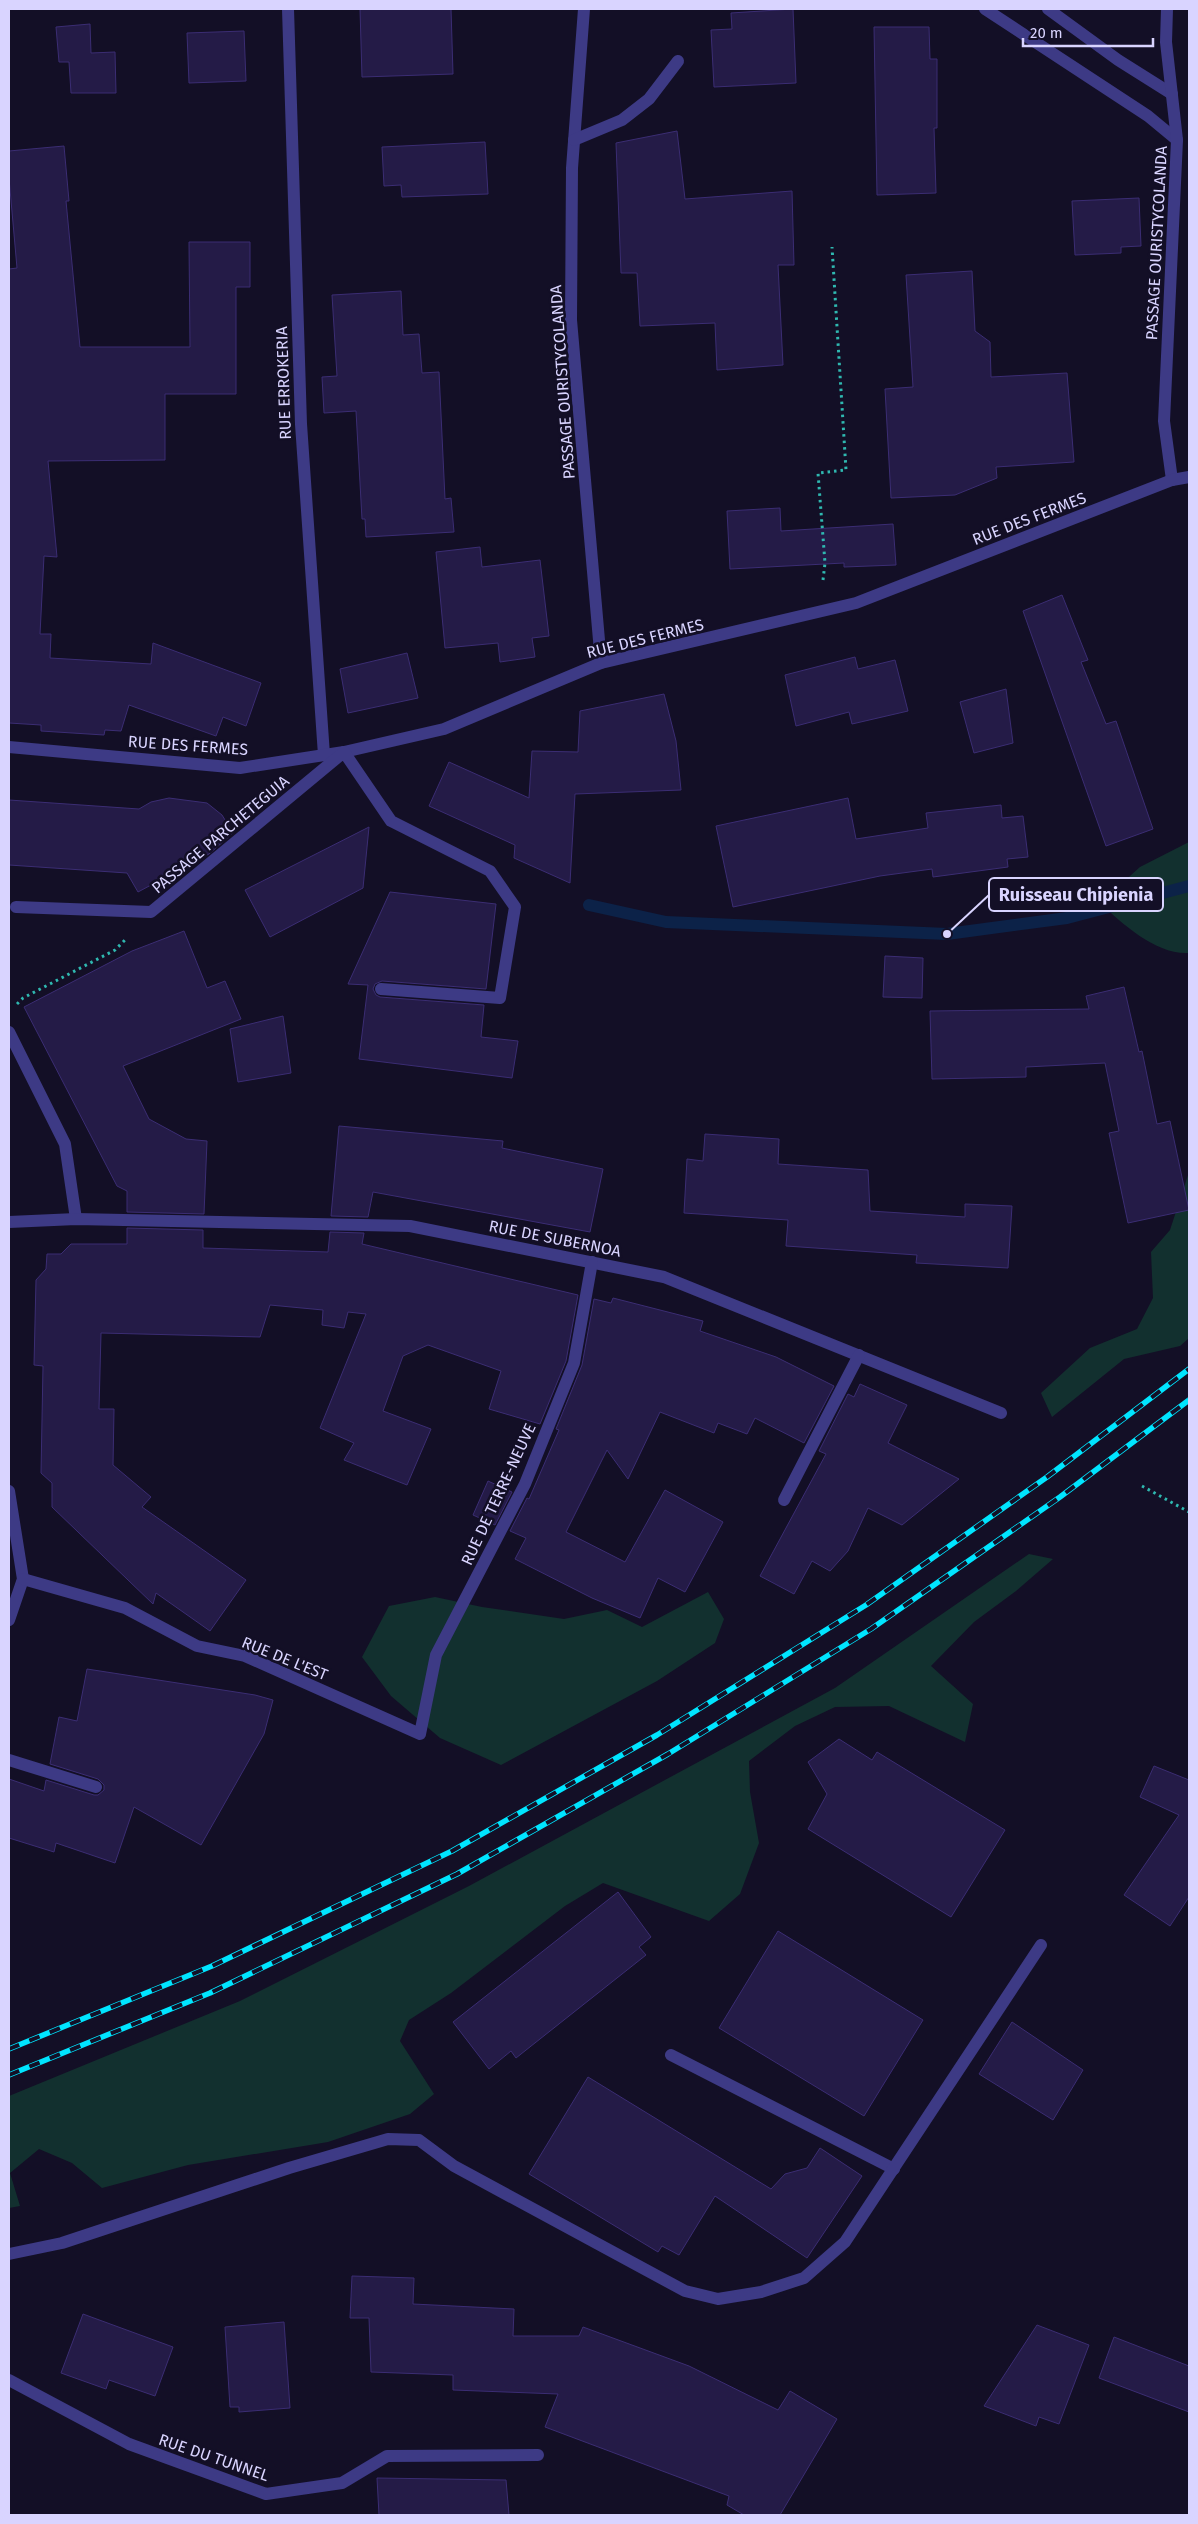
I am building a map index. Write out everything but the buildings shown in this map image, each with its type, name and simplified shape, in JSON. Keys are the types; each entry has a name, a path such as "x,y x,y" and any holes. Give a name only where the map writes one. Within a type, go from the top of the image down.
{"street":[{"name":"RUE ERROKERIA","path":"288,9 300,424 324,755"},
{"name":"PASSAGE OURISTYCOLANDA","path":"584,9 574,140 571,320 601,663"},
{"path":"984,9 1148,116 1177,140"},
{"path":"1048,9 1118,60 1172,94"},
{"name":"PASSAGE OURISTYCOLANDA","path":"1167,9 1166,42 1177,140 1164,421 1172,480"},
{"path":"574,140 622,120 649,99 678,61"},
{"name":"RUE DES FERMES","path":"9,747 240,768 344,752 444,728 601,663 856,603 1172,480 1189,477"},
{"path":"344,752 391,821 490,871 515,907 500,998 381,989"},
{"name":"PASSAGE PARCHETEGUIA","path":"16,907 152,912 344,752"},
{"path":"9,1032 65,1144 76,1219"},
{"name":"RUE DE SUBERNOA","path":"9,1222 76,1219 410,1226 664,1277 1001,1412"},
{"name":"RUE DE TERRE-NEUVE","path":"420,1734 436,1655 525,1484 574,1363 592,1262"},
{"path":"784,1500 859,1355"},
{"path":"9,1491 23,1579 9,1620"},
{"name":"RUE DE L'EST","path":"23,1579 125,1608 197,1646 245,1656 420,1734"},
{"path":"9,1760 96,1786"},
{"path":"9,2254 62,2242 290,2168 388,2139 419,2140 454,2166 685,2291 718,2299 761,2292 804,2278 845,2242 1041,1945"},
{"path":"671,2055 894,2169"},
{"name":"RUE DU TUNNEL","path":"9,2380 129,2444 266,2494 342,2484 387,2456 538,2455"}],"path":[{"path":"823,583 825,563 818,472 846,470 832,247"},
{"path":"16,1005 23,998 115,950 152,912"},
{"path":"1142,1486 1189,1512"}],"green space":[{"path":"1189,842 1189,953 1164,949 1152,944 1130,929 1100,903 1140,867"},
{"path":"1189,1172 1189,1338 1180,1346 1124,1359 1052,1417 1041,1393 1090,1348 1137,1329 1153,1298 1151,1252 1170,1230"},
{"path":"1029,1554 1053,1559 1016,1591 974,1622 931,1666 973,1704 965,1742 889,1706 835,1707 795,1726 749,1761 750,1792 759,1843 740,1894 709,1921 603,1883 565,1906 451,1993 409,2020 400,2041 434,2094 410,2114 328,2142 188,2165 102,2188 72,2163 39,2149 10,2173 20,2206 9,2208 9,2096 240,2001 469,1886 835,1688"},
{"path":"708,1592 724,1619 715,1643 657,1681 501,1765 440,1738 391,1696 362,1657 389,1606 435,1597 482,1607 564,1619 607,1610 642,1627"}],"waterway":[{"path":"589,905 666,922 947,934 1067,918 1189,886"}],"railway":[{"path":"9,2049 212,1966 452,1851 657,1735 866,1605 1047,1477 1189,1369"},
{"path":"9,2075 210,1993 457,1874 668,1754 871,1629 1060,1497 1189,1400"}],"place":[{"name":"Ruisseau Chipienia","path":"947,934"}]}
